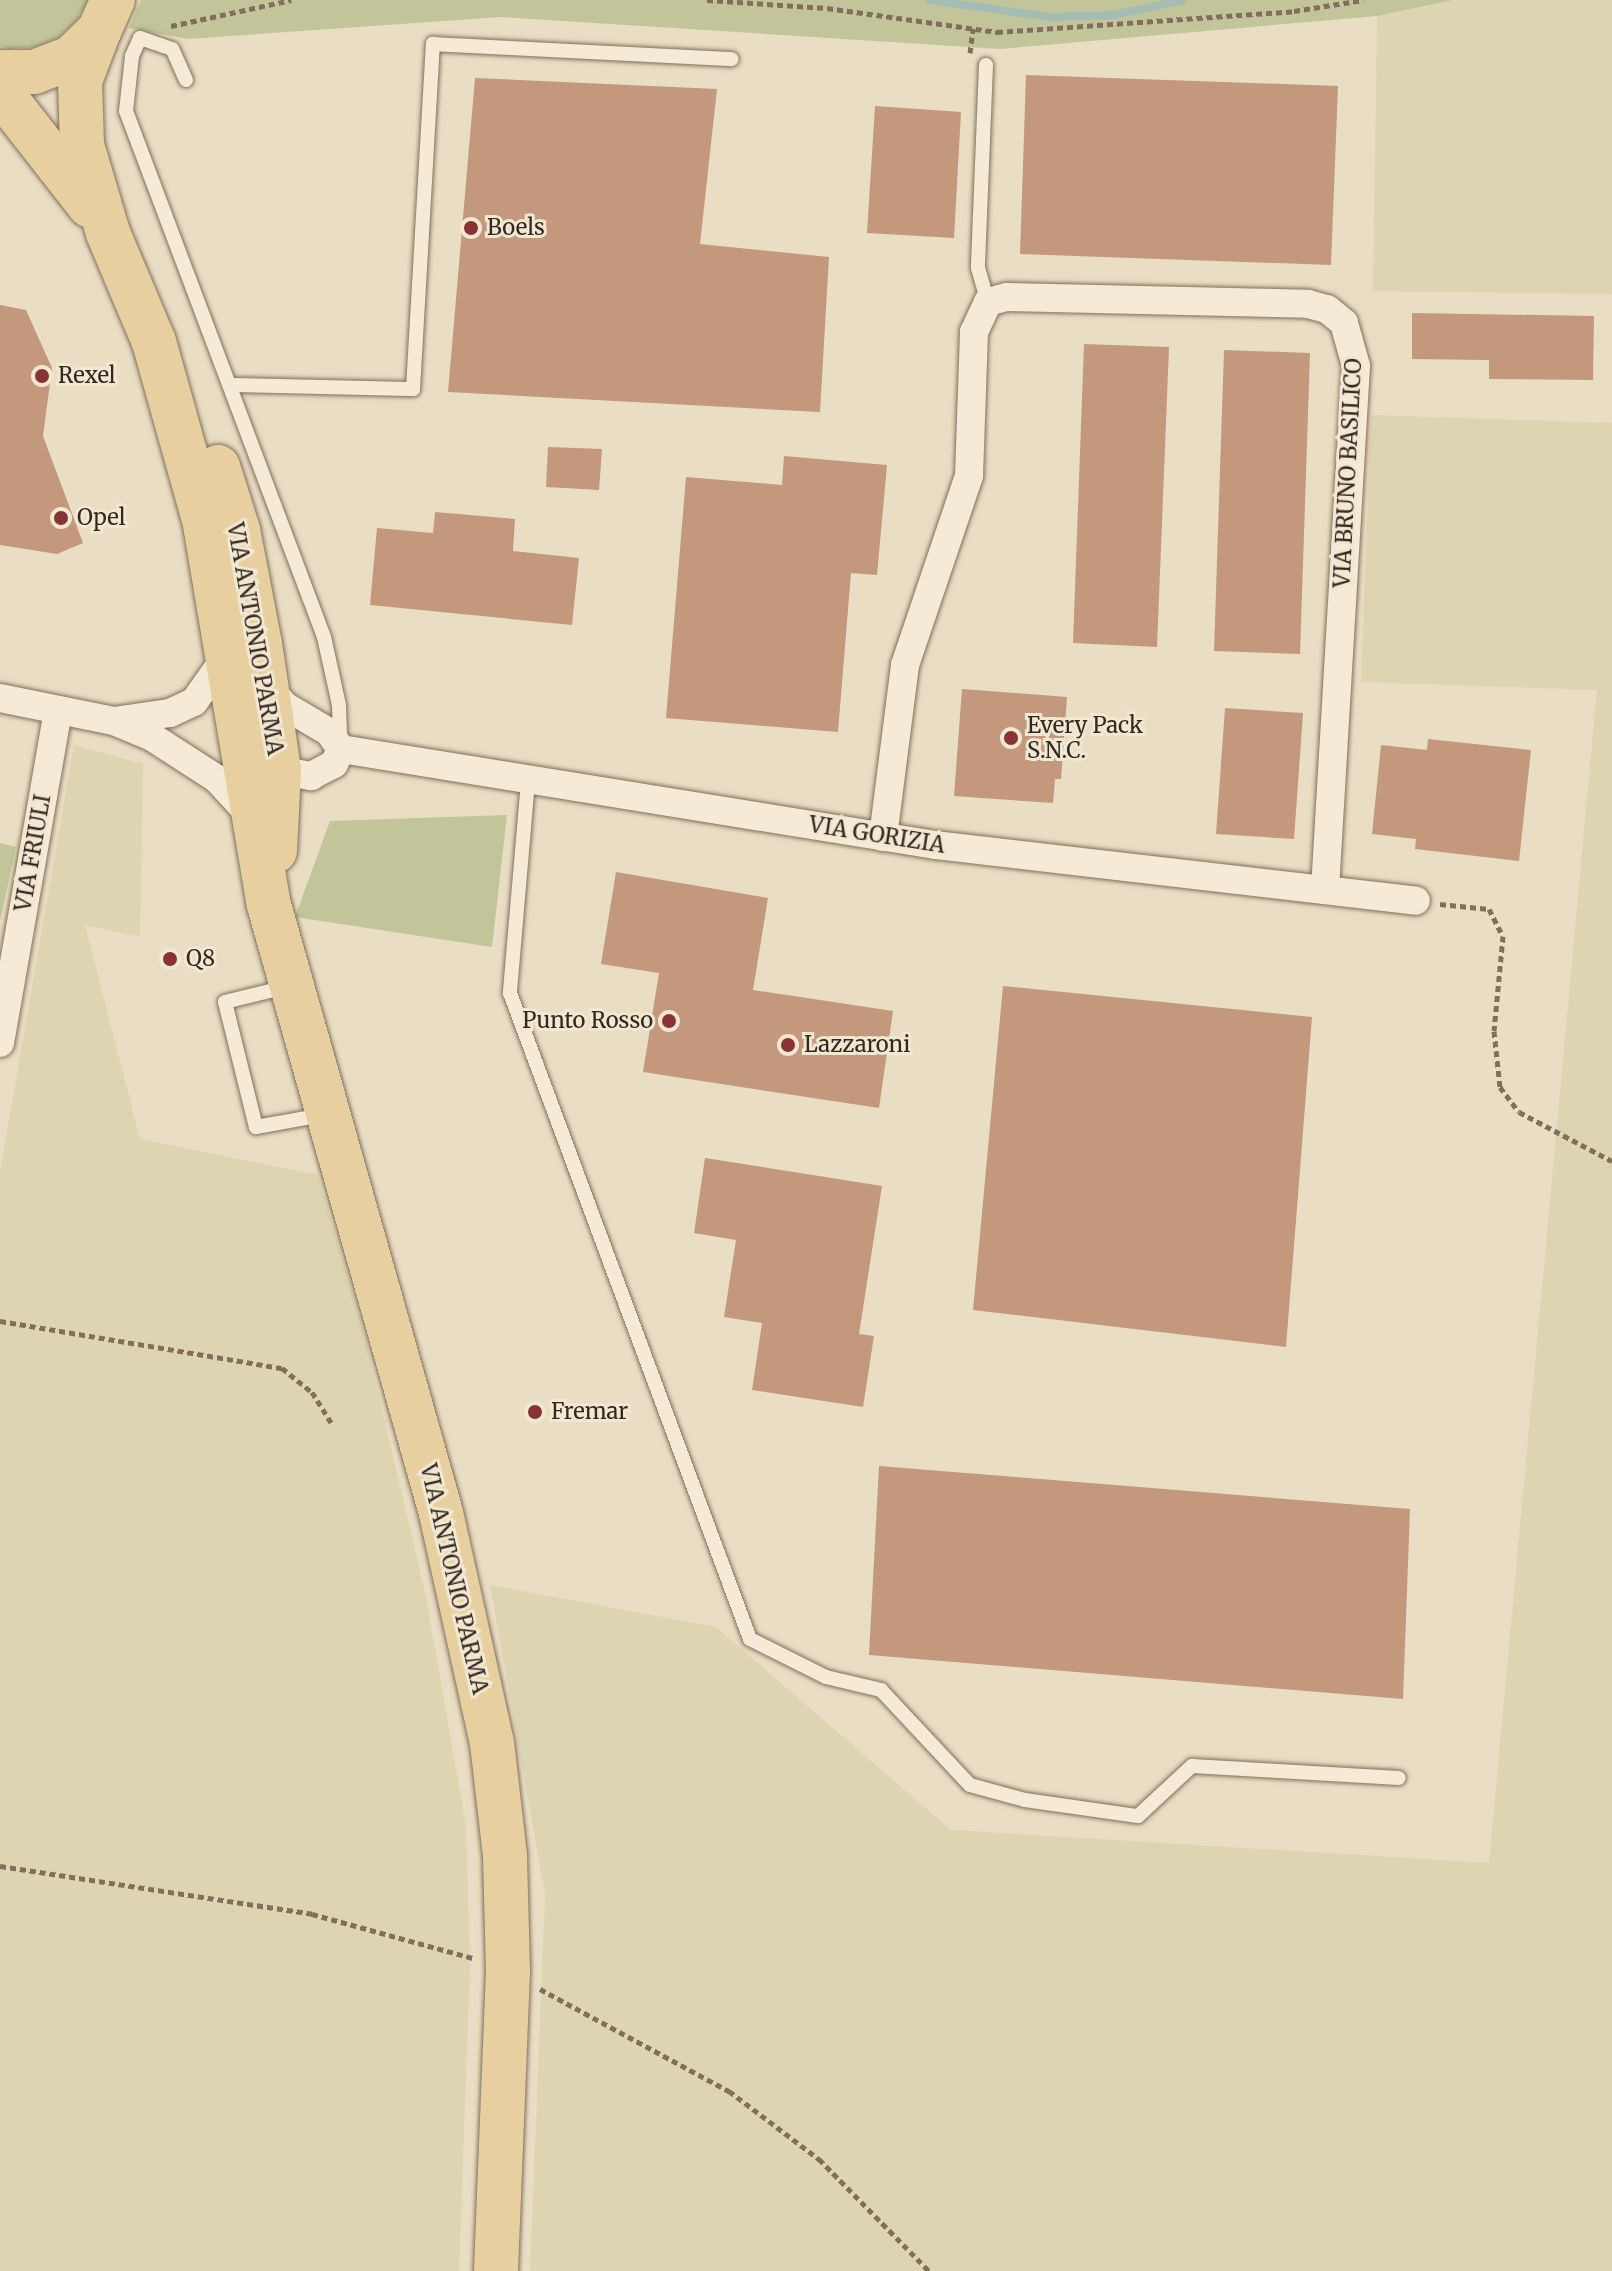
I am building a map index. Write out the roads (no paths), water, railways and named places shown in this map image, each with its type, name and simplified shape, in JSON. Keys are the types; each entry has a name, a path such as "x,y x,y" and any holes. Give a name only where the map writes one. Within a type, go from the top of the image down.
{"main road":[{"path":"0,72 53,67 106,16"},
{"name":"VIA ANTONIO PARMA","path":"106,16 80,81 77,120 108,233 154,342 205,524 229,652 251,816 269,905 441,1513 492,1743 505,1856 508,1971 496,2271"},
{"name":"VIA ANTONIO PARMA","path":"0,91 108,233"},
{"name":"VIA ANTONIO PARMA","path":"154,342 184,389 211,447 238,530 279,770 269,905"}],"street":[{"name":"VIA BRUNO BASILICO","path":"988,302 1007,297 1308,304 1327,309 1344,323 1356,366 1325,890"},
{"path":"883,837 905,665 969,476 974,332 988,302"},
{"path":"114,721 170,713 194,702 229,652 239,668 253,731 262,752 279,770 299,776 321,772 334,764 341,749 329,732 285,706 267,686"},
{"path":"0,698 114,721 185,754 251,816"},
{"name":"VIA FRIULI","path":"0,1043 58,711"},
{"name":"VIA GORIZIA","path":"341,749 883,837 1416,901"}],"lane":[{"path":"186,80 172,49 140,38 132,56 126,111 324,637 339,705 341,749"},
{"path":"231,385 413,389 433,44 732,59"},
{"path":"986,65 978,268 988,302"},
{"path":"528,781 510,993 750,1639 826,1677 881,1690 970,1785 1010,1797 1138,1816 1192,1766 1399,1778"},
{"path":"290,986 225,1002 256,1127 327,1113"}],"waterway":[{"path":"930,0 1050,17 1114,15 1182,0"}],"place":[{"name":"Boels","path":"471,228"},
{"name":"Rexel","path":"42,376"},
{"name":"Opel","path":"61,518"},
{"name":"Every Pack S.N.C.","path":"1011,738"},
{"name":"Q8","path":"170,959"},
{"name":"Punto Rosso","path":"669,1021"},
{"name":"Lazzaroni","path":"788,1045"},
{"name":"Fremar","path":"535,1412"}]}
